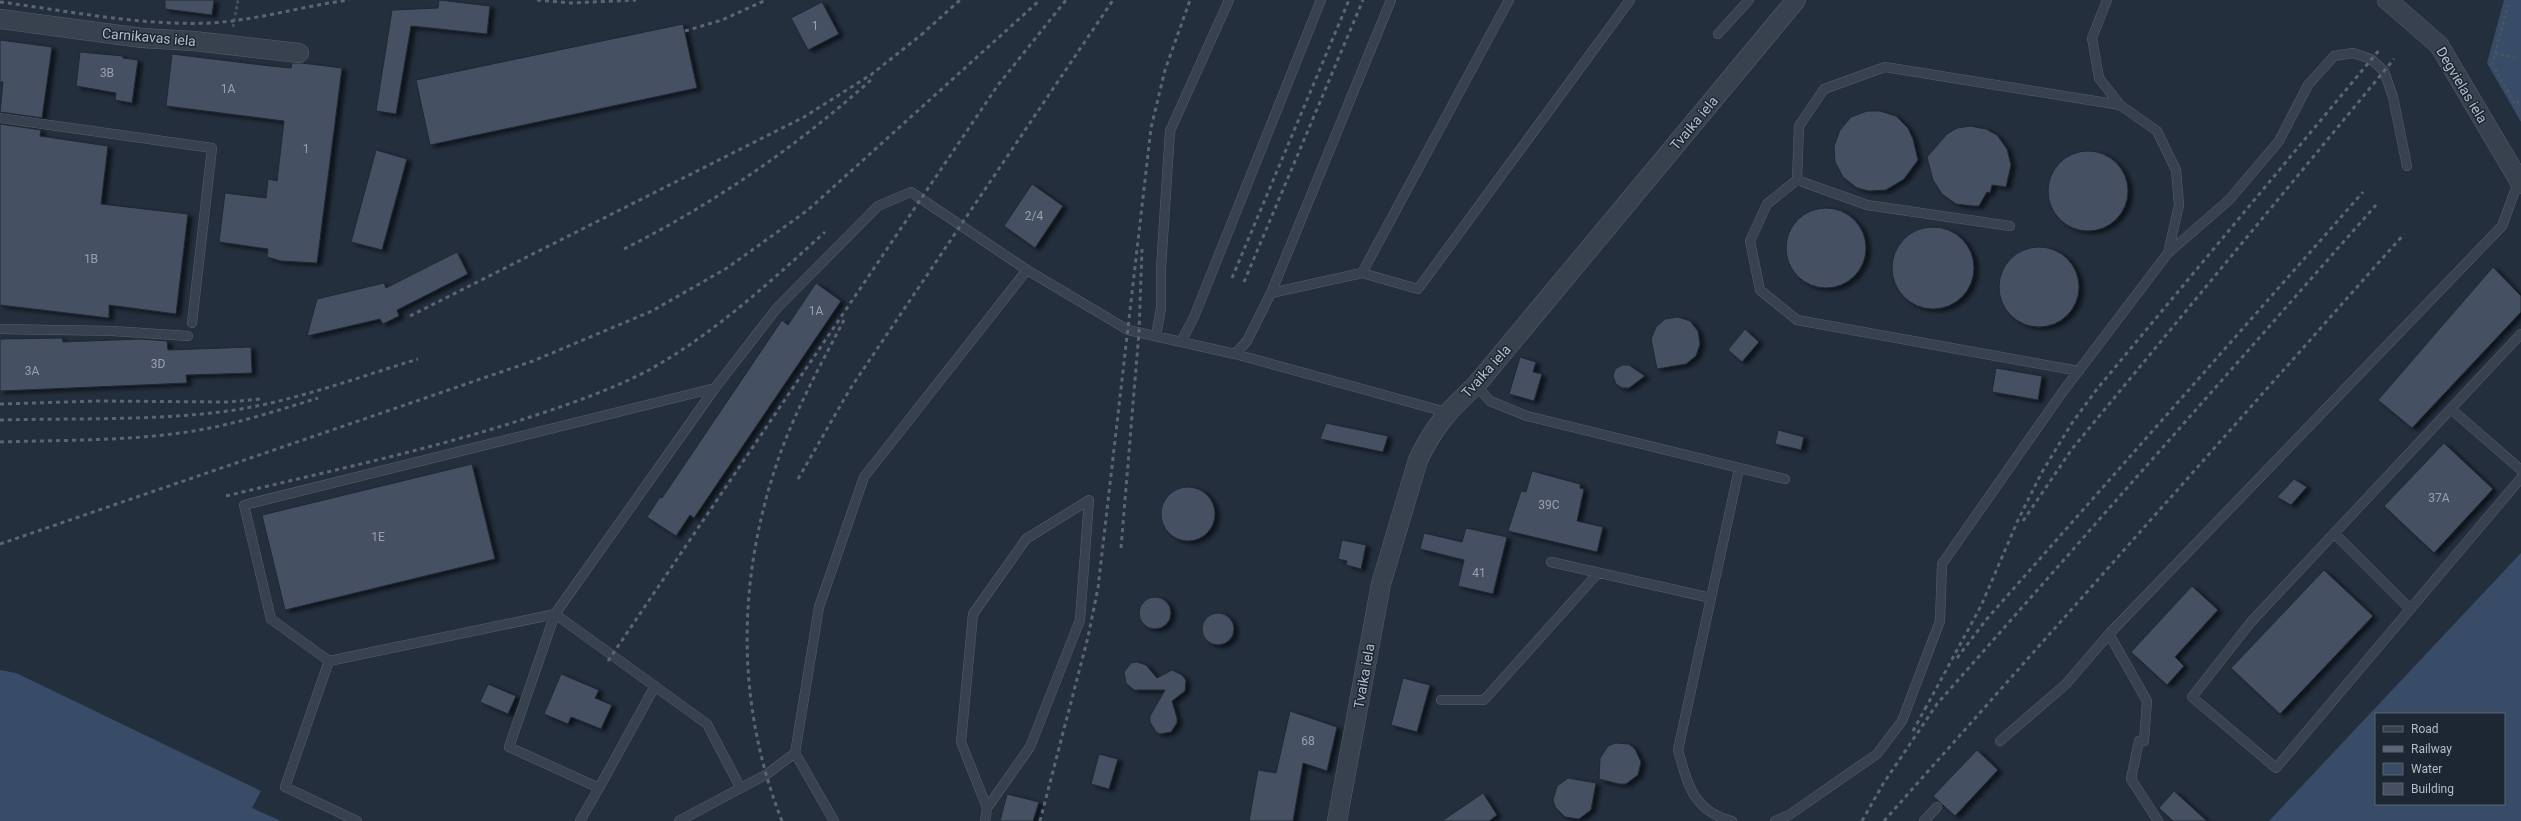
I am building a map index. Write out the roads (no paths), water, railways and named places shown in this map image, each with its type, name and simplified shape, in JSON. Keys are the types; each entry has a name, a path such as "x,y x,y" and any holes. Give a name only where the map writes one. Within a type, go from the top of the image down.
{"street":[{"name":"Tvaika iela","path":"1337,821 1381,584 1418,460 1427,440 1446,412 1476,385 1796,0"},
{"name":"Degvielas iela","path":"2387,0 2439,46 2520,182"},
{"name":"Carnikavas iela","path":"0,19 142,38 231,45 299,53"}],"lane":[{"path":"1156,336 1161,308 1161,268 1170,131 1229,0"},
{"path":"1181,342 1194,317 1321,0"},
{"path":"1235,354 1247,341 1271,293 1391,0"},
{"path":"1362,273 1509,0"},
{"path":"1271,293 1362,273 1418,289 1630,0"},
{"path":"1718,34 1749,0"},
{"path":"2107,0 2092,38 2099,78 2120,105 2157,131 2176,170 2179,204 2168,253"},
{"path":"1777,821 1789,815 1877,754 1902,721 1940,622 1942,564 2079,371 2168,253 2229,200 2279,141 2308,85 2334,56 2353,53 2371,59 2384,71 2393,97 2407,166"},
{"path":"2079,371 1798,320 1760,290 1750,241 1767,204 1797,180 1799,126 1824,89 1885,67 2120,105"},
{"path":"0,118 212,148 192,323"},
{"path":"1797,180 1867,205 2010,226"},
{"path":"2000,741 2066,684 2109,634 2502,226 2520,182"},
{"path":"600,788 509,747 555,614 715,388 776,308 878,206 911,192 1027,270 1128,330 1235,354 1446,412"},
{"path":"834,821 795,753 819,607 864,477 1027,270"},
{"path":"0,329 113,331 188,336"},
{"path":"2521,334 2251,622 2192,697 2276,768 2521,478"},
{"path":"1476,385 1490,401 1520,414 1739,469 1785,479"},
{"path":"715,388 244,505 271,620 329,661 555,614 707,724 740,787"},
{"path":"2451,409 2521,470"},
{"path":"1732,821 1715,816 1690,790 1678,750 1739,469"},
{"path":"986,821 987,808 961,742 973,614 1026,539 1089,500 1080,620 1030,747 987,808"},
{"path":"2334,533 2410,609"},
{"path":"1551,562 1711,598"},
{"path":"1442,700 1484,700 1598,573"},
{"path":"2109,634 2147,701 2144,741 2138,741 2131,779 2158,821"},
{"path":"329,661 285,787 357,821"},
{"path":"580,821 600,788 655,686"},
{"path":"679,821 740,787 767,774 795,753"},
{"path":"1924,821 1937,807"}],"water":[{"path":"2504,0 2521,0 2521,122 2487,63"},
{"path":"2521,553 2521,821 2269,821"},
{"path":"0,670 16,673 261,791 252,808 281,821 0,821"}],"railway":[{"path":"0,2 132,20 211,23 246,19 349,0"},
{"path":"537,0 571,3 636,0"},
{"path":"685,31 722,20 766,0"},
{"path":"921,35 960,0"},
{"path":"0,544 533,361 652,311 727,268 808,210 1040,0"},
{"path":"608,661 998,85 1066,0"},
{"path":"798,479 850,389 1113,0"},
{"path":"1040,821 1088,637 1098,588 1151,128 1165,70 1190,0"},
{"path":"1232,278 1349,0"},
{"path":"1244,282 1363,0"},
{"path":"410,316 804,117 872,74 926,31"},
{"path":"1925,709 1981,606 2018,520 2042,472 2072,423 2097,389 2380,49"},
{"path":"2023,521 2072,449 2394,59"},
{"path":"624,249 690,213 754,172 814,128 872,79"},
{"path":"1957,658 1986,620 2363,192"},
{"path":"1862,821 1883,784 1937,704 2376,205"},
{"path":"226,496 375,461 448,442 521,420 586,398 634,378 697,340 763,288 825,232"},
{"path":"1884,821 2404,234"},
{"path":"1121,548 1139,332 1142,249"},
{"path":"782,821 767,776 756,731 749,685 747,639 749,594 755,548 765,502 779,457 801,404 844,320"},
{"path":"0,420 143,418 228,411 300,396 418,359"},
{"path":"0,442 113,439 180,433 232,423 318,398"},
{"path":"0,404 99,401 228,402 260,399"},
{"path":"1913,731 1927,705"}]}
